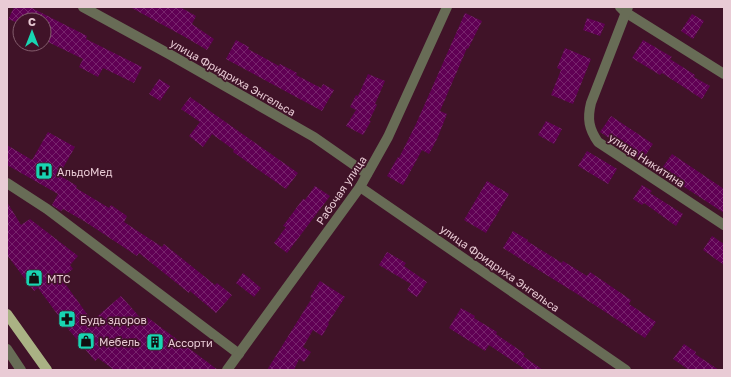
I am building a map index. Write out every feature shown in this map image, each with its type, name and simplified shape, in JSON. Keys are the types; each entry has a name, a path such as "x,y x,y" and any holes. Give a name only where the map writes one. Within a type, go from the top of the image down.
{"main road":[{"path":"7,314 47,370"}],"street":[{"name":"улица Фридриха Энгельса","path":"83,7 169,54 314,137 367,174"},
{"name":"Рабочая улица","path":"227,370 360,187 388,136 447,7"},
{"path":"624,9 724,74"},
{"name":"улица Никитина","path":"624,9 590,103 588,115 592,133 598,142 724,225"},
{"path":"7,183 47,209 239,354"},
{"name":"улица Фридриха Энгельса","path":"360,187 626,370"},
{"path":"7,349 20,370"}],"building":[{"path":"14,7 30,7 40,12 12,12 12,20 8,20"},
{"path":"130,7 180,7 196,16 192,24 214,39 207,50"},
{"path":"465,13 482,21 468,49 467,48 440,111 447,114 437,139 429,154 422,150 403,185 387,176 398,157 399,158 416,124"},
{"path":"692,14 704,21 693,39 681,31"},
{"path":"52,18 87,36 86,39 142,67 134,83 103,68 98,77 79,67 83,59 52,44"},
{"path":"587,18 605,24 600,36 583,30"},
{"path":"236,40 249,47 248,49 279,66 280,64 297,73 296,75 321,88 323,84 334,90 322,111 226,59"},
{"path":"643,40 672,57 670,59 695,75 694,77 710,86 702,99 662,73 660,75 632,58"},
{"path":"565,48 591,59 573,104 551,95 561,70 557,68"},
{"path":"368,74 385,81 375,104 377,105 369,121 371,121 363,135 346,126 356,110 350,107 356,95 358,96"},
{"path":"159,79 170,86 160,101 149,94"},
{"path":"190,97 298,173 286,189 233,152 234,150 212,134 203,147 189,136 200,122 181,109"},
{"path":"611,116 653,144 642,160 600,132"},
{"path":"546,121 562,129 554,144 538,135"},
{"path":"48,132 75,147 59,175 77,186 76,188 109,208 111,205 127,216 124,222 162,247 164,244 215,285 217,283 232,295 216,313 190,291 189,293 139,253 137,256 84,221 63,209 61,211 52,205 58,194 7,165 7,145 32,160"},
{"path":"587,151 617,169 608,184 578,166"},
{"path":"672,154 724,189 724,213 660,171"},
{"path":"487,181 509,194 486,233 464,220"},
{"path":"642,185 652,191 650,193 683,214 676,226 644,203 642,205 633,199"},
{"path":"315,186 330,196 287,253 274,243 286,227 283,226 303,199 305,200"},
{"path":"7,202 21,225 30,219 78,256 70,265 73,269 61,278 92,321 121,296 144,322 147,317 218,370 114,370 98,358 95,361 69,330 38,288 34,291 7,255"},
{"path":"513,231 562,263 563,261 587,276 590,272 631,300 629,304 656,322 645,338 503,248"},
{"path":"712,236 724,244 724,265 703,250"},
{"path":"387,252 406,263 404,266 427,282 417,297 407,290 411,284 379,265"},
{"path":"243,273 261,288 254,297 236,283"},
{"path":"320,281 345,297 328,323 329,324 322,336 313,330 303,347 311,352 304,362 299,359 294,370 267,370 312,298 310,297"},
{"path":"461,308 497,332 496,334 525,354 523,356 543,370 526,370 489,345 485,351 449,328"},
{"path":"684,344 696,352 695,354 719,370 689,370 673,359"}],"place":[{"name":"АльдоМед","path":"44,171"},
{"name":"МТС","path":"34,278"},
{"name":"Будь здоров","path":"67,319"},
{"name":"Мебель","path":"86,341"},
{"name":"Ассорти","path":"155,342"}]}
